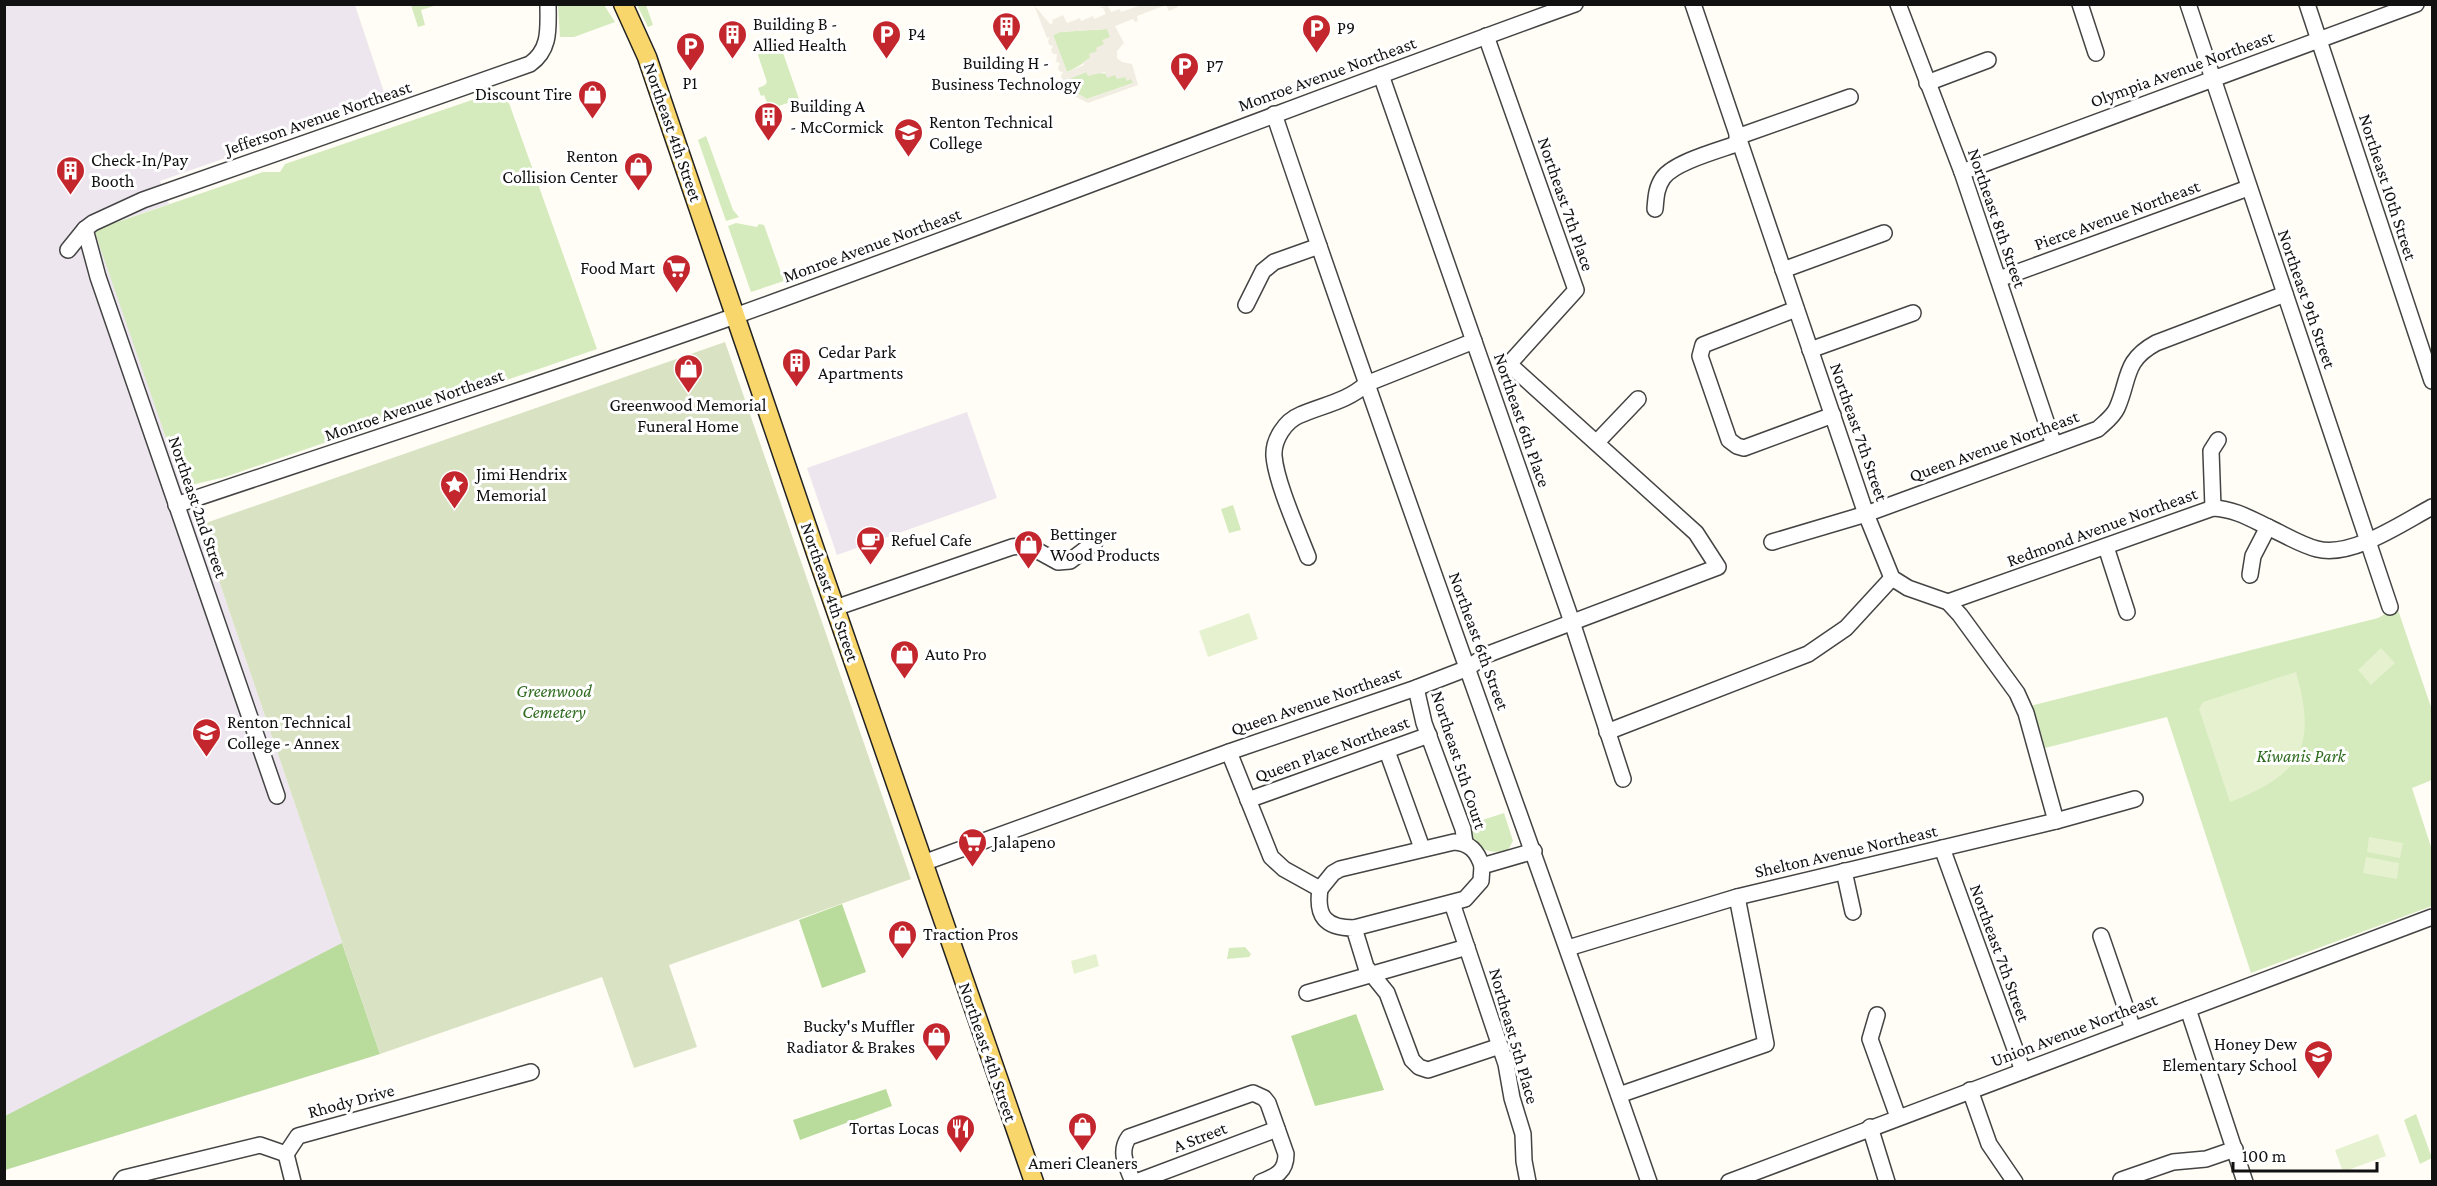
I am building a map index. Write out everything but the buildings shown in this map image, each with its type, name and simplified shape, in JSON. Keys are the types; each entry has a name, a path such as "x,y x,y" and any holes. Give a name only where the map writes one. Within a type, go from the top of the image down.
{"main road":[{"name":"Northeast 4th Street","path":"623,4 647,57 1034,1182"}],"street":[{"name":"Jefferson Avenue Northeast","path":"68,250 85,229 102,217 143,200 530,64 537,59 546,46 548,4"},
{"name":"Monroe Avenue Northeast","path":"176,505 735,316 1575,4"},
{"name":"Northeast 7th Street","path":"1694,4 1866,514 1892,578"},
{"name":"Northeast 8th Street","path":"1898,4 1962,172 2054,446"},
{"path":"2080,4 2096,53"},
{"name":"Northeast 9th Street","path":"2188,4 2390,607"},
{"name":"Northeast 10th Street","path":"2307,4 2433,381"},
{"name":"Olympia Avenue Northeast","path":"1962,172 2416,4"},
{"name":"Northeast 7th Place","path":"1484,373 1509,364 1576,290 1486,36"},
{"path":"1927,83 1989,60"},
{"name":"Northeast 6th Place","path":"1382,75 1572,622 1623,778"},
{"path":"1655,209 1657,190 1664,176 1676,167 1738,140 1850,97"},
{"name":"Northeast 6th Street","path":"1274,114 1366,384 1534,851 1649,1182"},
{"name":"Pierce Avenue Northeast","path":"1999,279 2248,188"},
{"name":"Northeast 2nd Street","path":"85,229 96,269 277,796"},
{"path":"1783,270 1884,233"},
{"path":"1246,305 1263,271 1274,262 1319,246"},
{"name":"Queen Avenue Northeast","path":"1772,542 1866,514 2098,429 2116,409 2129,367 2142,350 2285,294"},
{"path":"1796,309 1707,342 1701,348 1700,356 1729,440 1744,448 1833,415"},
{"path":"1810,350 1913,313"},
{"path":"1308,557 1278,475 1274,456 1275,443 1285,427 1297,416 1354,395 1366,384 1474,341"},
{"path":"1509,364 1597,442 1638,399"},
{"path":"2213,508 2211,452 2218,440"},
{"name":"Queen Avenue Northeast","path":"923,863 1229,752 1416,688 1468,668 1486,655 1718,567 1696,533 1597,442"},
{"name":"Redmond Avenue Northeast","path":"1948,602 2213,508 2237,512 2317,549 2346,549 2367,541 2433,507"},
{"path":"2250,575 2253,556 2268,527"},
{"path":"835,608 1012,547 1027,545 1058,562 1070,561 1081,555 1087,546 1095,542"},
{"path":"2106,547 2127,612"},
{"path":"1607,732 1783,666 1808,654 1846,628 1892,578 1908,588 1948,602 2017,693 2026,713 2056,821"},
{"name":"Northeast 5th Court","path":"1416,688 1463,829 1465,843"},
{"name":"Queen Place Northeast","path":"1248,800 1430,735"},
{"path":"1229,752 1271,857 1284,869 1320,889"},
{"path":"1387,752 1422,848"},
{"name":"Shelton Avenue Northeast","path":"1568,948 1737,897 2135,800"},
{"path":"1454,842 1465,843 1478,855 1482,866 1481,880 1465,899 1354,928 1341,928 1324,919 1318,904 1320,889 1333,873 1340,869 1422,848 1454,842"},
{"name":"Northeast 7th Street","path":"1942,848 2023,1071"},
{"path":"1482,866 1534,851"},
{"path":"1844,871 1853,912"},
{"path":"1619,1095 1766,1044 1737,897"},
{"name":"Northeast 5th Place","path":"1452,903 1500,1046 1523,1134 1524,1161 1528,1182"},
{"name":"Union Avenue Northeast","path":"1729,1182 1870,1127 2433,917"},
{"path":"1354,928 1363,958 1372,975 1387,993 1412,1060 1419,1067 1428,1070 1500,1046"},
{"path":"2101,936 2133,1029"},
{"path":"1307,993 1467,947"},
{"path":"2188,1009 2245,1182"},
{"path":"1877,1015 1870,1039 1898,1117"},
{"name":"Rhody Drive","path":"286,1154 298,1136 531,1072"},
{"path":"1970,1090 1989,1144 2015,1182"},
{"path":"1135,1182 1123,1152 1126,1142 1136,1133 1248,1093 1259,1095 1268,1103 1287,1154 1284,1167 1277,1175 1261,1182"},
{"path":"1870,1127 1887,1182"},
{"name":"A Street","path":"1135,1182 1277,1129"},
{"path":"121,1182 124,1178 260,1146 286,1154 293,1182"},
{"path":"2121,1180 2173,1162 2206,1159 2235,1149"}],"shaded area":[{"path":"5,5 355,5 387,101 160,181 169,204 95,229 183,487 200,525 380,1054 5,1170"},
{"path":"1034,5 1050,24 1053,23 1052,20 1063,15 1067,23 1093,16 1094,19 1106,14 1103,8 1099,8 1108,5 1111,5 1108,6 1111,12 1120,9 1121,12 1141,5 1166,5 1137,16 1138,21 1135,22 1133,19 1115,26 1124,43 1117,51 1117,58 1122,62 1132,64 1138,85 1088,103 1068,93 1069,89 1065,88 1064,84 1067,81 1062,79 1063,72 1059,71 1058,67 1060,63 1056,62 1057,54 1053,54 1051,50 1053,46 1049,45 1048,41 1050,37 1047,38","holes":["1107,29 1110,37 1102,40 1104,44 1096,48 1097,51 1089,54 1090,58 1083,62 1084,65 1067,72 1053,35 1060,32","1086,72 1088,76 1105,72 1107,78 1115,75 1117,79 1125,77 1127,81 1131,79 1133,83 1087,99 1076,93 1070,79"]},
{"path":"1166,5 1177,5 1178,7 1169,11"},
{"path":"967,412 997,498 837,555 807,468"}],"green space":[{"path":"411,4 437,5 421,10 425,25 418,27"},
{"path":"558,5 604,5 615,22 574,37 560,37"},
{"path":"637,5 646,5 653,25 648,27"},
{"path":"1107,29 1111,37 1086,61 1067,72 1053,35 1060,32"},
{"path":"780,44 799,99 761,112 759,108 768,105 758,88 767,82 758,55 761,51 765,52 764,50 773,47 775,52 778,52 776,45"},
{"path":"1086,72 1120,76 1132,79 1133,83 1087,99 1076,93 1070,78"},
{"path":"504,89 597,349 225,477 183,487 94,230 263,172 280,172 285,164"},
{"path":"706,136 733,210 739,217 726,221 698,140"},
{"path":"736,223 757,227 759,224 764,225 784,281 751,292 728,226"},
{"name":"Greenwood Cemetery","path":"725,342 911,879 669,965 697,1047 634,1068 602,977 380,1054 200,525"},
{"path":"1233,505 1241,530 1229,533 1221,509"},
{"name":"Kiwanis Park","path":"2397,607 2432,710 2432,780 2412,788 2432,850 2432,906 2251,973 2167,717 2045,748 2030,706 2378,618"},
{"path":"1249,613 1258,639 1208,657 1199,631"},
{"path":"2381,648 2395,663 2371,685 2358,670"},
{"path":"2296,672 2305,720 2298,755 2274,780 2230,802 2199,709 2203,702"},
{"path":"1504,813 1513,841 1508,850 1495,852 1486,850 1467,837 1467,825"},
{"path":"2369,837 2403,843 2400,858 2367,852"},
{"path":"2366,857 2399,863 2397,879 2363,873"},
{"path":"842,904 866,972 822,988 799,920"},
{"path":"342,943 380,1054 5,1170 5,1116"},
{"path":"1245,947 1251,954 1249,957 1227,959 1229,948"},
{"path":"1096,954 1099,966 1074,974 1071,961"},
{"path":"1356,1014 1384,1090 1315,1106 1291,1036"},
{"path":"886,1089 892,1106 800,1140 793,1120"},
{"path":"2416,1114 2432,1158 2420,1164 2404,1120"},
{"path":"2378,1134 2386,1156 2343,1172 2335,1150"}],"place":[{"name":"Building H - Business Technology","path":"1006,52"},
{"name":"P9","path":"1316,54"},
{"name":"Building B - Allied Health","path":"732,60"},
{"name":"P4","path":"887,60"},
{"name":"P1","path":"690,72"},
{"name":"P7","path":"1185,92"},
{"name":"Discount Tire","path":"593,120"},
{"name":"Building A - McCormick","path":"769,142"},
{"name":"Renton Technical College","path":"908,158"},
{"name":"Renton Collision Center","path":"639,192"},
{"name":"Check-In/Pay Booth","path":"70,196"},
{"name":"Food Mart","path":"676,294"},
{"name":"Cedar Park Apartments","path":"797,388"},
{"name":"Greenwood Memorial Funeral Home","path":"688,394"},
{"name":"Jimi Hendrix Memorial","path":"455,510"},
{"name":"Refuel Cafe","path":"870,566"},
{"name":"Bettinger Wood Products","path":"1029,570"},
{"name":"Auto Pro","path":"904,680"},
{"name":"Renton Technical College - Annex","path":"206,758"},
{"name":"Jalapeno","path":"972,868"},
{"name":"Traction Pros","path":"902,960"},
{"name":"Bucky's Muffler Radiator & Brakes","path":"936,1062"},
{"name":"Honey Dew Elementary School","path":"2318,1080"},
{"name":"Ameri Cleaners","path":"1083,1152"},
{"name":"Tortas Locas","path":"960,1154"}]}
